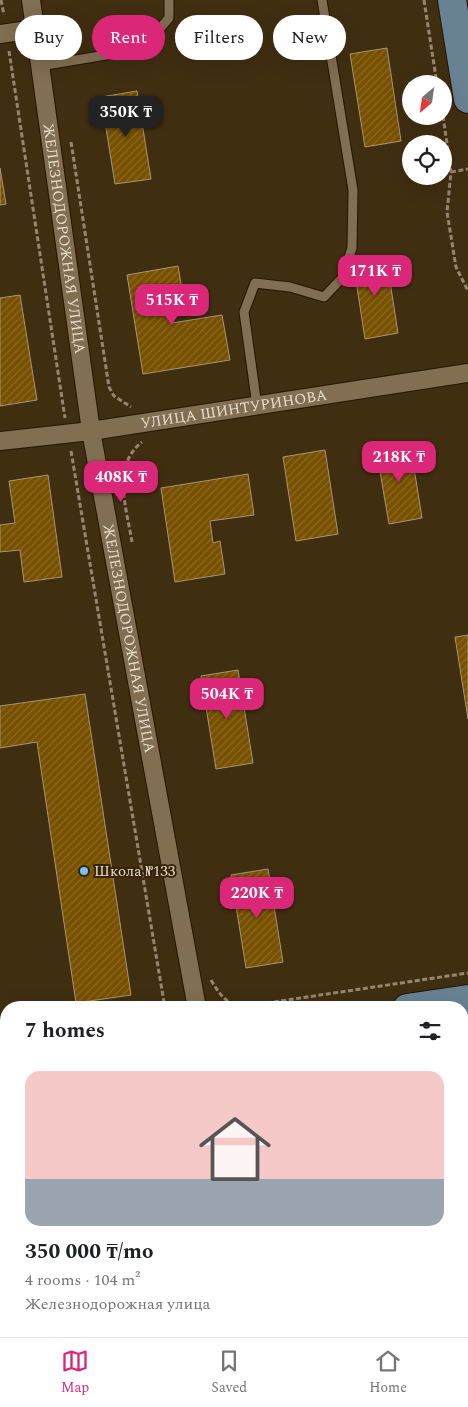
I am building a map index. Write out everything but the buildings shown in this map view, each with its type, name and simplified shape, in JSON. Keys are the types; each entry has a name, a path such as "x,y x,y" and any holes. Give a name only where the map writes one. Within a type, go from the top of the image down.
{"main road":[{"path":"452,0 468,100"},
{"path":"450,1001 468,998"}],"street":[{"name":"ЖЕЛЕЗНОДОРОЖНАЯ УЛИЦА","path":"31,0 33,15"},
{"name":"ЖЕЛЕЗНОДОРОЖНАЯ УЛИЦА","path":"39,60 92,431 196,1001"},
{"name":"УЛИЦА ШИНТУРИНОВА","path":"0,441 92,431 468,373"}],"lane":[{"path":"40,66 142,49 169,18 169,0"},
{"path":"257,406 244,312 256,283 290,287 324,297 342,278 352,248 353,190 322,0"}],"path":[{"path":"1,0 3,34 68,434 164,1001"},
{"path":"424,0 436,75"},
{"path":"70,133 109,388 114,396 138,411"},
{"path":"452,172 468,169"},
{"path":"450,185 447,212 456,267 468,291"},
{"path":"132,542 122,484 123,473 133,453 140,444 148,439"},
{"path":"208,973 221,996 227,1001"},
{"path":"291,1001 468,973"}],"place":[{"name":"Школа №133","path":"84,871"}]}
